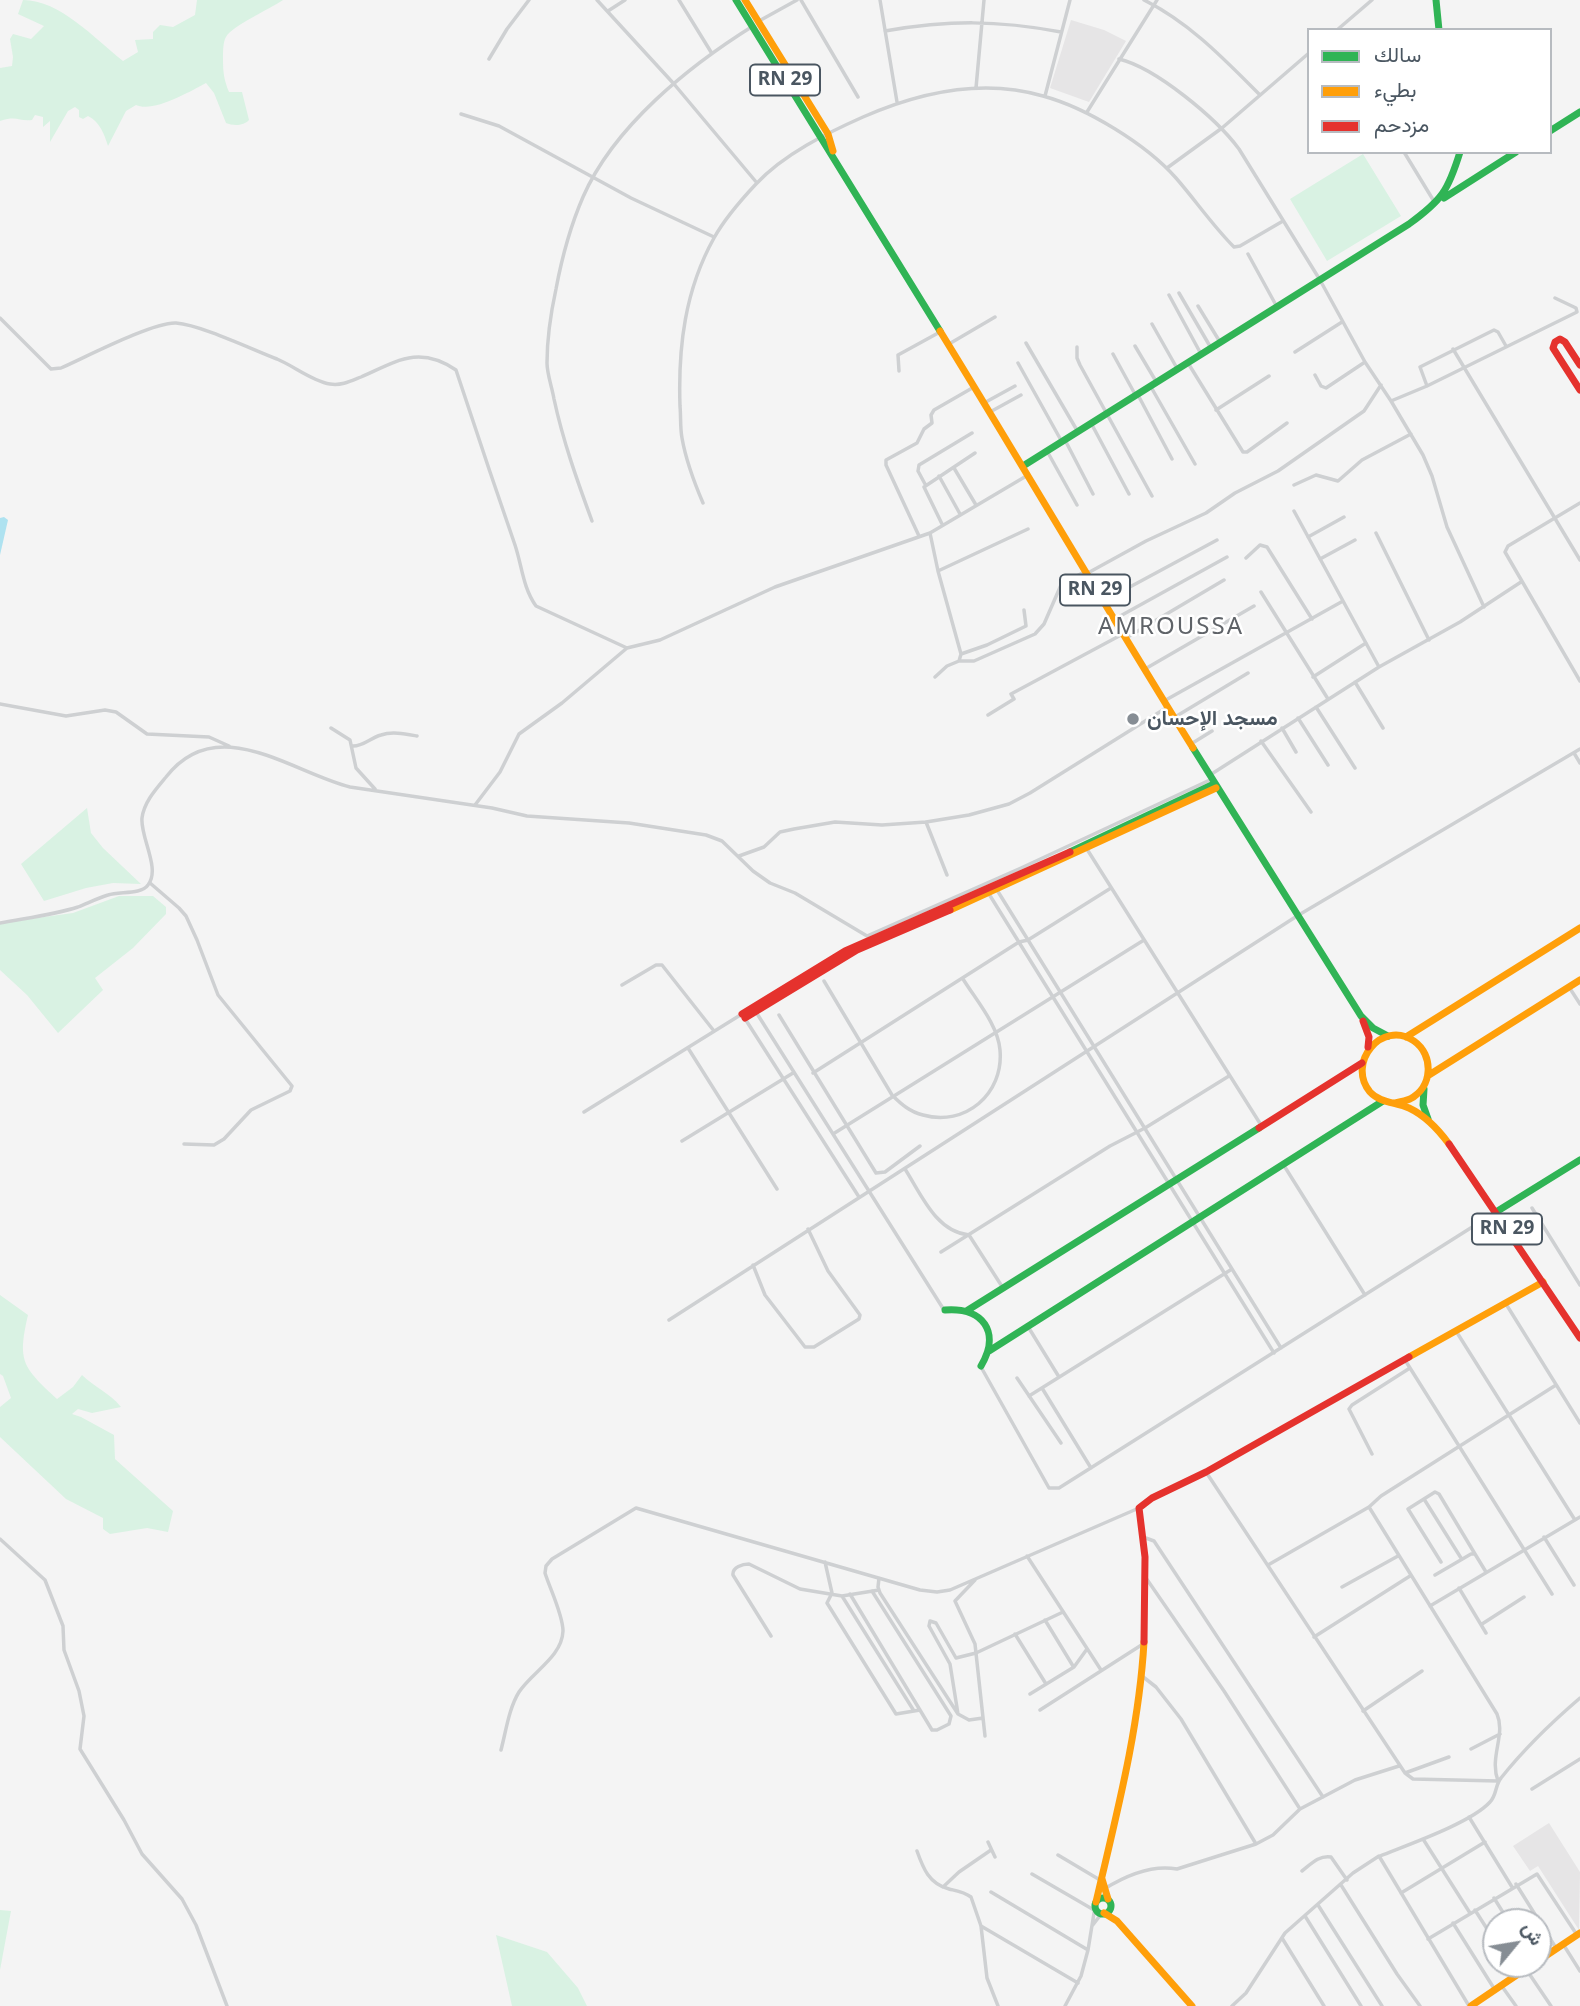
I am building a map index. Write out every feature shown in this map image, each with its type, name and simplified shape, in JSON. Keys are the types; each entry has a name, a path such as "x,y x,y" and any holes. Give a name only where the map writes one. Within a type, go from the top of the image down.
{"main road":[{"name":"RN 29","path":"736,0 755,24 824,136 835,159 1023,466 1102,603 1361,1016 1369,1037 1367,1051"},
{"name":"RN 29","path":"745,0 755,24"},
{"path":"1436,0 1439,28"},
{"path":"1552,130 1580,111"},
{"path":"1444,198 1459,154"},
{"path":"1023,466 1320,280 1513,154"},
{"path":"1579,387 1553,348 1555,342 1560,339 1565,342 1580,366"},
{"path":"744,1016 852,952 1085,847 1213,781"},
{"path":"1406,1037 1580,928"},
{"path":"1429,1074 1580,980"},
{"name":"RN 29","path":"1361,1016 1373,1028 1388,1036"},
{"path":"989,1351 1383,1101 1366,1086 1361,1071 1372,1044 1388,1036 1406,1037 1420,1046 1429,1067 1423,1105 1431,1124"},
{"path":"968,1310 1362,1063"},
{"path":"1394,1103 1412,1099 1425,1085"},
{"name":"RN 29","path":"1383,1101 1414,1110 1431,1124 1454,1150 1580,1338"},
{"path":"1496,1212 1580,1161"},
{"path":"1098,1909 1101,1878 1128,1762 1141,1690 1146,1578 1139,1508 1152,1498 1206,1472 1543,1282"},
{"path":"945,1311 960,1308 968,1310 983,1321 990,1337 989,1351 981,1366"},
{"path":"1101,1878 1117,1921"},
{"path":"1098,1909 1103,1898 1109,1903"},
{"path":"1098,1909 1109,1903"},
{"path":"1098,1909 1117,1921 1192,2006"},
{"path":"1552,1951 1578,1934"},
{"path":"1470,2006 1481,2003 1512,1978"}],"street":[{"path":"489,59 529,0"},
{"path":"597,0 674,84 757,183"},
{"path":"608,11 625,0"},
{"path":"679,0 711,53"},
{"path":"592,520 564,443 547,364 552,308 564,250 584,196 595,176 624,134 674,84 711,53 755,24 799,0 858,97"},
{"path":"880,0 897,102"},
{"path":"976,88 984,0"},
{"path":"1045,96 1070,0"},
{"path":"1144,0 1183,23 1208,43 1260,95"},
{"path":"1087,112 1157,0"},
{"path":"1339,28 1372,0"},
{"path":"885,31 932,23 982,22 1061,32"},
{"path":"1167,168 1222,128 1307,55"},
{"path":"1119,59 1131,62 1165,82 1222,128 1239,149 1320,280 1365,362 1411,434 1432,476 1447,527 1484,607"},
{"path":"703,503 690,472 681,435 679,378 687,307 701,264 727,218 757,183 824,136 897,102 976,88 1024,91 1087,112 1167,168 1234,247 1239,247 1283,221"},
{"path":"461,114 499,125 631,198 714,237"},
{"path":"1405,154 1436,204"},
{"path":"1248,254 1277,307"},
{"path":"1179,293 1211,348"},
{"path":"1169,295 1201,354"},
{"path":"1391,401 1577,312 1576,307 1555,298"},
{"path":"1198,306 1220,342"},
{"path":"949,344 995,317"},
{"path":"0,318 51,369 61,368 155,327 173,323 190,326 279,360 330,384 347,383 408,357 425,356 444,362 456,370 519,558 527,592 536,607 627,648"},
{"path":"1295,352 1342,322"},
{"path":"1152,324 1178,370"},
{"path":"1427,386 1419,368 1453,349 1494,330 1506,346"},
{"path":"900,371 898,355 940,332"},
{"path":"1026,343 1078,432"},
{"path":"1135,346 1195,464"},
{"path":"1077,347 1080,365 1152,496"},
{"path":"1453,349 1580,559"},
{"path":"1112,354 1172,459"},
{"path":"1315,375 1321,386 1326,388 1365,362"},
{"path":"1018,363 1093,494"},
{"path":"1188,363 1243,452 1247,452 1287,423"},
{"path":"1216,410 1269,376"},
{"path":"935,677 947,666 959,661 974,661 1035,634 1044,624 1061,585 1206,513 1235,493 1278,471 1364,411 1381,385"},
{"path":"984,403 1015,386"},
{"path":"919,537 886,460 917,443 924,429 932,424 931,415 934,410 974,387"},
{"path":"989,412 1021,395"},
{"path":"1091,423 1129,494"},
{"path":"942,524 923,489 925,484 918,471 919,465 972,433"},
{"path":"1294,485 1316,475 1338,481 1362,460 1411,434"},
{"path":"1047,452 1077,505"},
{"path":"925,484 975,453"},
{"path":"954,468 976,505"},
{"path":"475,805 500,772 519,734 562,703 627,648 660,640 775,587 930,533 1028,475"},
{"path":"939,477 960,514"},
{"path":"1580,503 1506,549 1505,556 1580,681"},
{"path":"1294,511 1379,667"},
{"path":"1308,537 1344,517"},
{"path":"937,571 1028,528"},
{"path":"930,533 937,571 961,654 959,661"},
{"path":"1376,533 1429,640"},
{"path":"1102,603 1217,540"},
{"path":"1320,559 1354,540"},
{"path":"1246,558 1260,545 1267,547 1312,619"},
{"path":"1113,620 1227,557"},
{"path":"988,715 1014,699 1011,694 1124,636 1224,580"},
{"path":"0,923 146,888 150,883 151,861 142,817 152,794 170,770 202,748 216,746 252,751 284,760 335,783 376,791 475,805 527,816 629,823 692,831 722,841 753,871 771,883 795,893 867,936 1213,781 1261,741 1521,582"},
{"path":"1261,592 1328,699"},
{"path":"739,857 764,847 780,832 810,825 835,822 882,825 926,822 969,815 1009,804 1166,704 1343,601"},
{"path":"1144,669 1254,606"},
{"path":"961,654 1026,626 1024,610"},
{"path":"1313,677 1366,643"},
{"path":"1174,717 1248,673"},
{"path":"1355,682 1382,728"},
{"path":"0,704 66,716 105,710 116,712 148,734 209,737 234,748"},
{"path":"1316,707 1355,768"},
{"path":"1298,718 1328,765"},
{"path":"331,728 350,740 356,768 376,791"},
{"path":"1282,728 1296,752"},
{"path":"1191,744 1212,731"},
{"path":"353,746 360,746 380,735 397,733 417,736"},
{"path":"1261,741 1311,812"},
{"path":"668,1320 1297,916 1580,749"},
{"path":"1574,752 1580,763"},
{"path":"926,822 947,876"},
{"path":"1085,847 1261,1125"},
{"path":"150,883 186,916 218,995 292,1086 290,1091 251,1110 224,1139 214,1145 184,1144"},
{"path":"813,1073 1019,942 1028,940 1111,888"},
{"path":"992,889 1028,940 1145,1128 1225,1274 1274,1353"},
{"path":"992,889 1019,942 1137,1133 1232,1269 1282,1348"},
{"path":"833,1134 1144,940"},
{"path":"622,985 656,965 664,966 714,1031"},
{"path":"824,981 893,1096 907,1108 922,1115 939,1118 968,1112 990,1093 997,1079 1000,1049 996,1032 963,979"},
{"path":"1569,987 1580,1004"},
{"path":"755,1009 945,1311"},
{"path":"779,1015 876,1173 880,1174 920,1146"},
{"path":"584,1112 714,1031 744,1016 859,1197"},
{"path":"688,1048 777,1189"},
{"path":"682,1141 793,1073"},
{"path":"941,1252 1110,1146 1137,1133 1229,1076"},
{"path":"1283,1164 1365,1295"},
{"path":"905,1168 940,1222 953,1232 969,1235 1003,1288"},
{"path":"1532,1208 1580,1285"},
{"path":"981,1366 1049,1488 1059,1488 1496,1212"},
{"path":"753,1265 765,1295 805,1347 814,1347 859,1319 860,1315 828,1271 808,1229"},
{"path":"1029,1396 1232,1269"},
{"path":"1506,1304 1580,1423"},
{"path":"1027,1325 1059,1377"},
{"path":"1430,1606 1578,1518 1456,1331"},
{"path":"1405,1360 1552,1594"},
{"path":"1373,1454 1349,1409 1410,1368"},
{"path":"1017,1378 1061,1443"},
{"path":"1267,1566 1369,1507 1381,1496 1556,1385"},
{"path":"1042,1388 1091,1468"},
{"path":"1206,1472 1405,1773 1413,1779 1498,1781"},
{"path":"1441,1562 1409,1511 1410,1507 1435,1492 1439,1494 1486,1572"},
{"path":"1424,1499 1461,1558"},
{"path":"1369,1507 1502,1723 1496,1749 1495,1773 1498,1781"},
{"path":"502,1750 519,1691 561,1642 563,1628 545,1573 546,1566 552,1559 636,1508 920,1590 937,1592 950,1590 1139,1508"},
{"path":"1143,1537 1154,1541 1323,1797"},
{"path":"1544,1538 1574,1585"},
{"path":"0,1539 45,1580 63,1626 64,1650 79,1691 84,1716 80,1749 142,1854 182,1899 196,1925 227,2006"},
{"path":"1435,1575 1461,1558 1475,1554"},
{"path":"1027,1556 1101,1670"},
{"path":"1342,1587 1398,1556"},
{"path":"825,1562 832,1593 827,1603 896,1714 917,1711"},
{"path":"771,1636 733,1575 735,1569 744,1563 749,1563 800,1589 842,1596 879,1590"},
{"path":"1314,1637 1410,1576"},
{"path":"879,1578 879,1590 958,1714 969,1720 983,1718"},
{"path":"976,1578 955,1601 973,1636 985,1737"},
{"path":"1146,1578 1300,1809"},
{"path":"1458,1588 1486,1633"},
{"path":"842,1596 917,1711 932,1730 937,1730 951,1721 951,1716 872,1591"},
{"path":"850,1594 917,1711"},
{"path":"1481,1625 1524,1597"},
{"path":"958,1714 951,1668 929,1623 933,1620 936,1623 954,1657 976,1653 1063,1612"},
{"path":"1045,1620 1074,1667"},
{"path":"1015,1634 1046,1684"},
{"path":"1040,1710 1143,1644"},
{"path":"1030,1694 1074,1667 1087,1649"},
{"path":"1363,1711 1422,1671"},
{"path":"1142,1676 1156,1687 1181,1719 1256,1844"},
{"path":"1232,2006 1245,1993 1282,1938 1305,1916 1366,1863 1423,1839 1469,1816 1493,1800 1498,1781 1544,1731 1580,1698"},
{"path":"1471,1749 1500,1734"},
{"path":"1405,1773 1449,1757"},
{"path":"1532,1789 1580,1759"},
{"path":"1104,1889 1126,1876 1165,1867 1177,1870 1256,1844 1273,1835 1300,1809 1355,1780 1399,1766"},
{"path":"1469,1816 1514,1886 1580,1971"},
{"path":"1423,1839 1470,1913"},
{"path":"988,1842 995,1857"},
{"path":"1401,1893 1485,1842"},
{"path":"943,1887 959,1872 991,1850"},
{"path":"917,1851 924,1870 932,1881 971,1897 981,1926 987,1978 998,2006"},
{"path":"1058,1855 1101,1878"},
{"path":"1302,1871 1322,1856 1328,1856 1347,1880"},
{"path":"1380,1856 1470,2006"},
{"path":"1032,1874 1098,1909"},
{"path":"1428,1939 1535,1874 1539,1874 1578,1934"},
{"path":"1341,1885 1380,1949 1420,2006"},
{"path":"991,1892 1088,1950"},
{"path":"1494,1898 1500,1908"},
{"path":"1318,1905 1382,2006"},
{"path":"1091,1928 1098,1909"},
{"path":"1065,2006 1078,1983 1098,1909"},
{"path":"1475,1910 1482,1921"},
{"path":"1305,1916 1361,2006"},
{"path":"1453,1923 1498,1988 1516,2006"},
{"path":"981,1926 1078,1983"},
{"path":"1282,1938 1324,2006"},
{"path":"1536,1978 1551,2006"}],"shaded area":[{"path":"1071,20 1104,30 1126,41 1089,102 1050,88"},
{"path":"1549,1823 1580,1872 1579,1930 1538,1866 1530,1871 1513,1846"}],"green space":[{"path":"23,0 50,6 63,13 123,61 138,52 135,40 153,39 153,32 160,25 173,27 195,15 197,0 283,0 236,28 224,42 226,84 229,92 242,92 249,120 247,122 238,125 226,123 214,93 206,83 161,104 143,107 136,105 126,111 108,146 99,125 88,116 83,119 79,117 79,110 75,107 68,111 50,142 50,121 43,127 43,117 35,115 32,120 0,121 0,68 12,66 10,39 13,34 31,39 44,26 18,14"},
{"path":"1363,154 1401,216 1327,261 1290,199"},
{"path":"87,808 91,833 141,884 113,883 44,901 21,864"},
{"path":"119,896 153,896 166,907 166,914 133,948 95,978 103,990 58,1033 27,995 0,970 0,923 73,913"},
{"path":"0,1295 28,1315 23,1343 26,1363 30,1371 57,1399 73,1387 82,1375 121,1407 92,1413 78,1409 72,1414 114,1435 115,1459 173,1511 168,1532 147,1528 110,1534 103,1529 103,1518 66,1499 0,1437 0,1407 11,1398 0,1374"},
{"path":"0,1910 11,1911 0,1970"},
{"path":"496,1935 547,1952 578,1988 587,2006 512,2006"}],"water":[{"path":"0,518 8,520 0,555"}],"traffic: fast":[{"path":"736,0 940,331"},
{"path":"1436,0 1439,28"},
{"path":"1552,130 1580,112"},
{"path":"1023,466 1409,224 1442,194 1459,154"},
{"path":"1444,198 1513,154"},
{"path":"1193,748 1361,1016 1373,1028 1388,1036"},
{"path":"1070,852 1214,784"},
{"path":"1424,1089 1423,1105 1428,1119"},
{"path":"989,1351 1383,1101"},
{"path":"968,1310 1259,1128"},
{"path":"1496,1212 1580,1160"},
{"path":"945,1310 969,1313 985,1324 989,1342 981,1366"},
{"path":"1103,1898 1111,1906 1103,1914 1095,1906 1103,1898"}],"traffic: slow":[{"path":"745,0 828,134 833,151"},
{"path":"940,331 1193,748"},
{"path":"950,910 1216,788"},
{"path":"1406,1037 1580,928"},
{"path":"1429,1075 1580,980"},
{"path":"1394,1103 1418,1094 1427,1079 1428,1071 1428,1062 1421,1047 1402,1036 1390,1036 1371,1047 1362,1069 1364,1081 1370,1092 1378,1098 1388,1102 1404,1106 1421,1115 1449,1144"},
{"path":"1409,1357 1543,1282"},
{"path":"1096,1902 1132,1740 1144,1642"},
{"path":"1102,1879 1108,1899"},
{"path":"1104,1913 1117,1921 1192,2006"},
{"path":"1552,1952 1580,1933"},
{"path":"1471,2006 1512,1978"}],"traffic: jam":[{"path":"1580,365 1565,342 1560,339 1555,342 1553,348 1580,390"},
{"path":"742,1014 845,951 1070,852"},
{"path":"745,1018 857,950 950,910"},
{"path":"1363,1021 1369,1037 1368,1047"},
{"path":"1259,1128 1362,1063"},
{"path":"1449,1144 1580,1338"},
{"path":"1144,1642 1145,1557 1139,1508 1152,1498 1206,1472 1409,1357"}],"place":[{"name":"مسجد الإحسان","path":"1133,719"}],"district":[{"name":"AMROUSSA","path":"1171,627"}]}
